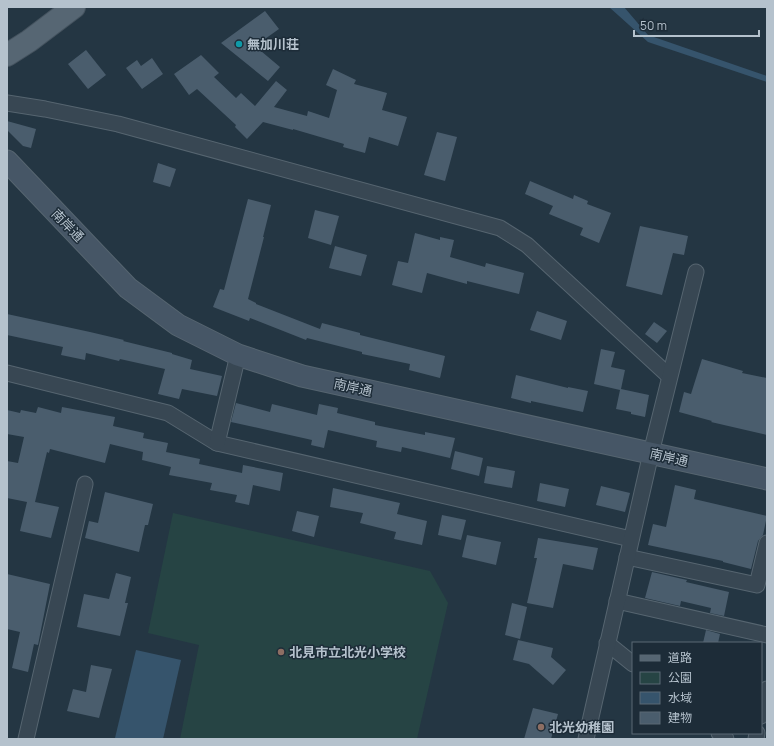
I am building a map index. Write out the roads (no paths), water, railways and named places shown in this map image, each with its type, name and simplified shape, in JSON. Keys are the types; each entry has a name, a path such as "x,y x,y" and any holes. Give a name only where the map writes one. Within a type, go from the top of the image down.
{"main road":[{"path":"7,55 29,41 74,7"},
{"name":"南岸通","path":"7,161 128,288 178,325 238,355 302,376 651,452 767,479"}],"street":[{"path":"7,103 118,124 500,228 527,246 669,376"},
{"path":"586,739 651,452 696,272"},
{"path":"217,443 238,355"},
{"path":"7,373 168,413 217,443 631,539"},
{"path":"26,739 85,484"},
{"path":"627,557 757,584 767,544"},
{"path":"617,601 767,635"},
{"path":"607,643 632,663"},
{"path":"762,711 767,688"}],"water":[{"path":"609,7 624,7 648,35 767,76 767,82 648,42"},
{"path":"136,650 181,660 163,739 115,738"}],"place":[{"name":"無加川荘","path":"239,44"},
{"name":"北見市立北光小学校","path":"281,652"},
{"name":"北光幼稚園","path":"541,727"}]}
